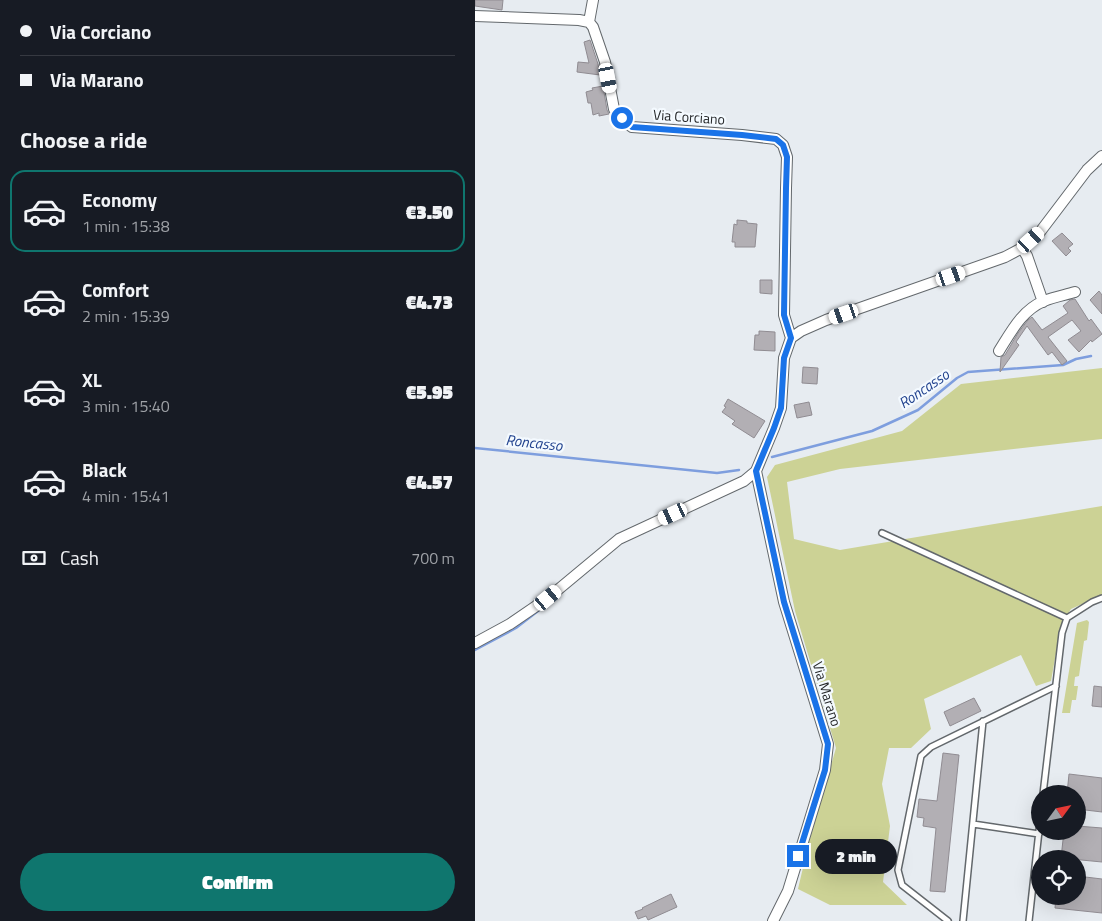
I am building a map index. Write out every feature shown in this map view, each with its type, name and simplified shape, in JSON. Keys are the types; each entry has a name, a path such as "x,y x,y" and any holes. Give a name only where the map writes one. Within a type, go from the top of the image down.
{"street":[{"path":"475,16 589,22 593,0"},
{"name":"Via Corciano","path":"589,22 605,62 614,109 632,127 776,139 783,145 787,157 784,315 791,338"},
{"path":"475,643 510,624 548,598 619,539 744,481 756,471 781,408 784,358 791,338 801,330 1005,257 1022,248 1040,232 1087,170 1102,156"},
{"path":"1022,248 1027,256 1043,302"},
{"path":"999,351 1022,317 1032,308 1043,302 1075,292"},
{"name":"Via Marano","path":"756,471 784,602 828,744 825,770 788,891 773,921"}],"lane":[{"path":"882,533 1067,618"},
{"path":"1044,785 1062,633 1067,618 1102,598"},
{"path":"948,921 902,886 898,870 921,756 931,747 1056,686"},
{"path":"963,921 983,722"},
{"path":"973,824 1031,833"},
{"path":"1029,921 1038,840"}],"green space":[{"path":"1102,368 1102,439 840,469 787,482 794,539 840,550 1102,506 1102,595 1071,609 1061,625 1051,681 1036,686 1021,655 924,699 931,729 911,748 889,748 882,784 890,826 883,882 907,905 830,905 798,889 809,842 836,748 795,611 767,477 775,465 902,431 961,384"},
{"path":"1087,620 1089,622 1087,640 1084,641 1079,676 1075,677 1074,686 1078,686 1076,700 1072,700 1070,713 1062,713 1077,623"}],"building":[{"path":"475,0 503,0 502,10 475,6"},
{"path":"590,40 600,75 577,72 578,62 589,63 584,42"},
{"path":"603,86 609,114 599,116 599,113 593,115 591,103 588,103 586,92 593,90 592,88"},
{"path":"737,220 757,224 755,247 735,247 735,242 732,242 734,224 737,225"},
{"path":"1062,233 1073,244 1068,248 1071,251 1066,256 1052,241"},
{"path":"760,280 772,280 772,294 760,293"},
{"path":"1099,291 1102,295 1102,314 1090,300"},
{"path":"1075,299 1089,321 1091,319 1102,334 1092,342 1091,340 1079,352 1068,340 1081,331 1072,320 1048,337 1067,361 1062,365 1052,352 1048,355 1027,326 1016,342 1019,345 1000,372 1001,357 1005,355 1028,320 1032,317 1042,330 1068,313 1063,306 1070,300"},
{"path":"759,331 775,332 775,351 754,350 755,335 759,335"},
{"path":"803,367 818,368 817,384 802,383"},
{"path":"728,399 765,421 754,438 732,424 735,421 722,412 726,407 724,406"},
{"path":"809,402 812,415 797,418 794,405"},
{"path":"1094,686 1102,687 1102,707 1092,706"},
{"path":"974,698 981,711 950,726 944,712"},
{"path":"943,753 959,755 945,892 930,891 936,828 923,826 924,818 917,817 919,799 937,801"},
{"path":"1069,774 1102,778 1102,812 1086,810 1086,785 1068,785"},
{"path":"1086,827 1102,828 1102,862 1086,860 1086,850 1062,850 1063,840 1086,840"},
{"path":"1086,877 1102,879 1102,913 1055,908 1055,905 1086,905"},
{"path":"671,894 677,907 648,920 646,916 638,919 635,912"}],"waterway":[{"name":"Roncasso","path":"772,457 872,431 918,410 957,378 968,372 1063,365 1076,359 1091,356"},
{"name":"Roncasso","path":"475,448 717,473 739,470"},
{"name":"Roncasso","path":"475,650 516,628 551,601"}],"route":[{"path":"622,118 632,127 776,139 783,145 787,157 784,315 791,338 784,358 781,408 756,471 784,602 828,744 825,770 798,856"}]}
